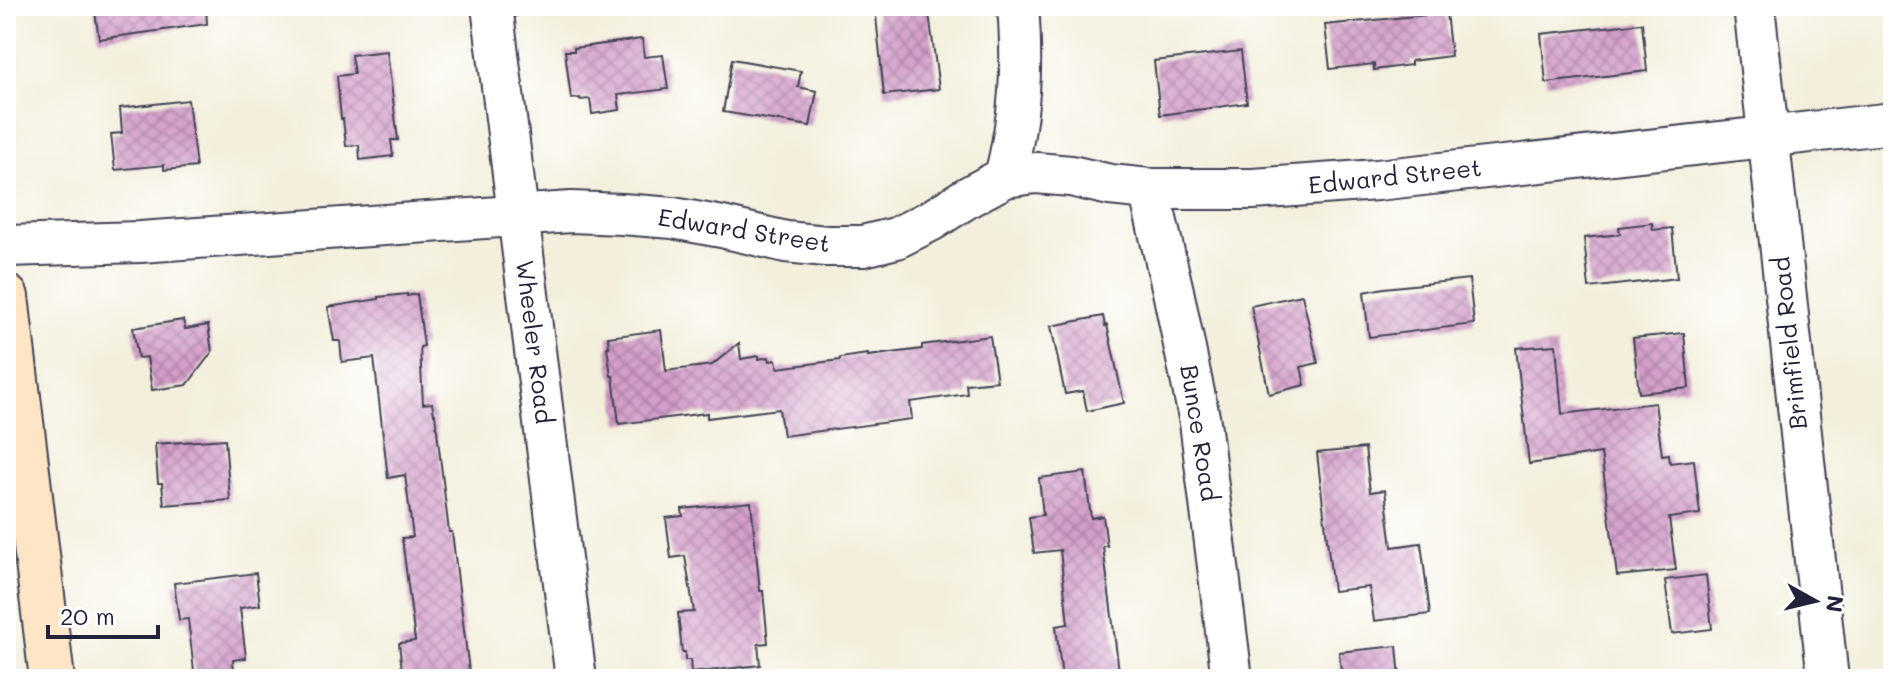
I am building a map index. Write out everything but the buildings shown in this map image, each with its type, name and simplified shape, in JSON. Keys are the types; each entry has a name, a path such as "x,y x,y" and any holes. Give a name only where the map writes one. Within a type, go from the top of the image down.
{"main road":[{"path":"6,297 52,679"}],"street":[{"name":"Wheeler Road","path":"492,6 576,679"},
{"path":"1005,177 1019,104 1018,6"},
{"name":"Brimfield Road","path":"1754,6 1828,679"},
{"name":"Edward Street","path":"6,246 169,240 571,212 673,218 786,242 863,246 896,238 1005,177 1036,173 1149,189 1240,189 1331,184 1893,123"},
{"name":"Bunce Road","path":"1149,189 1200,422 1232,679"}]}
